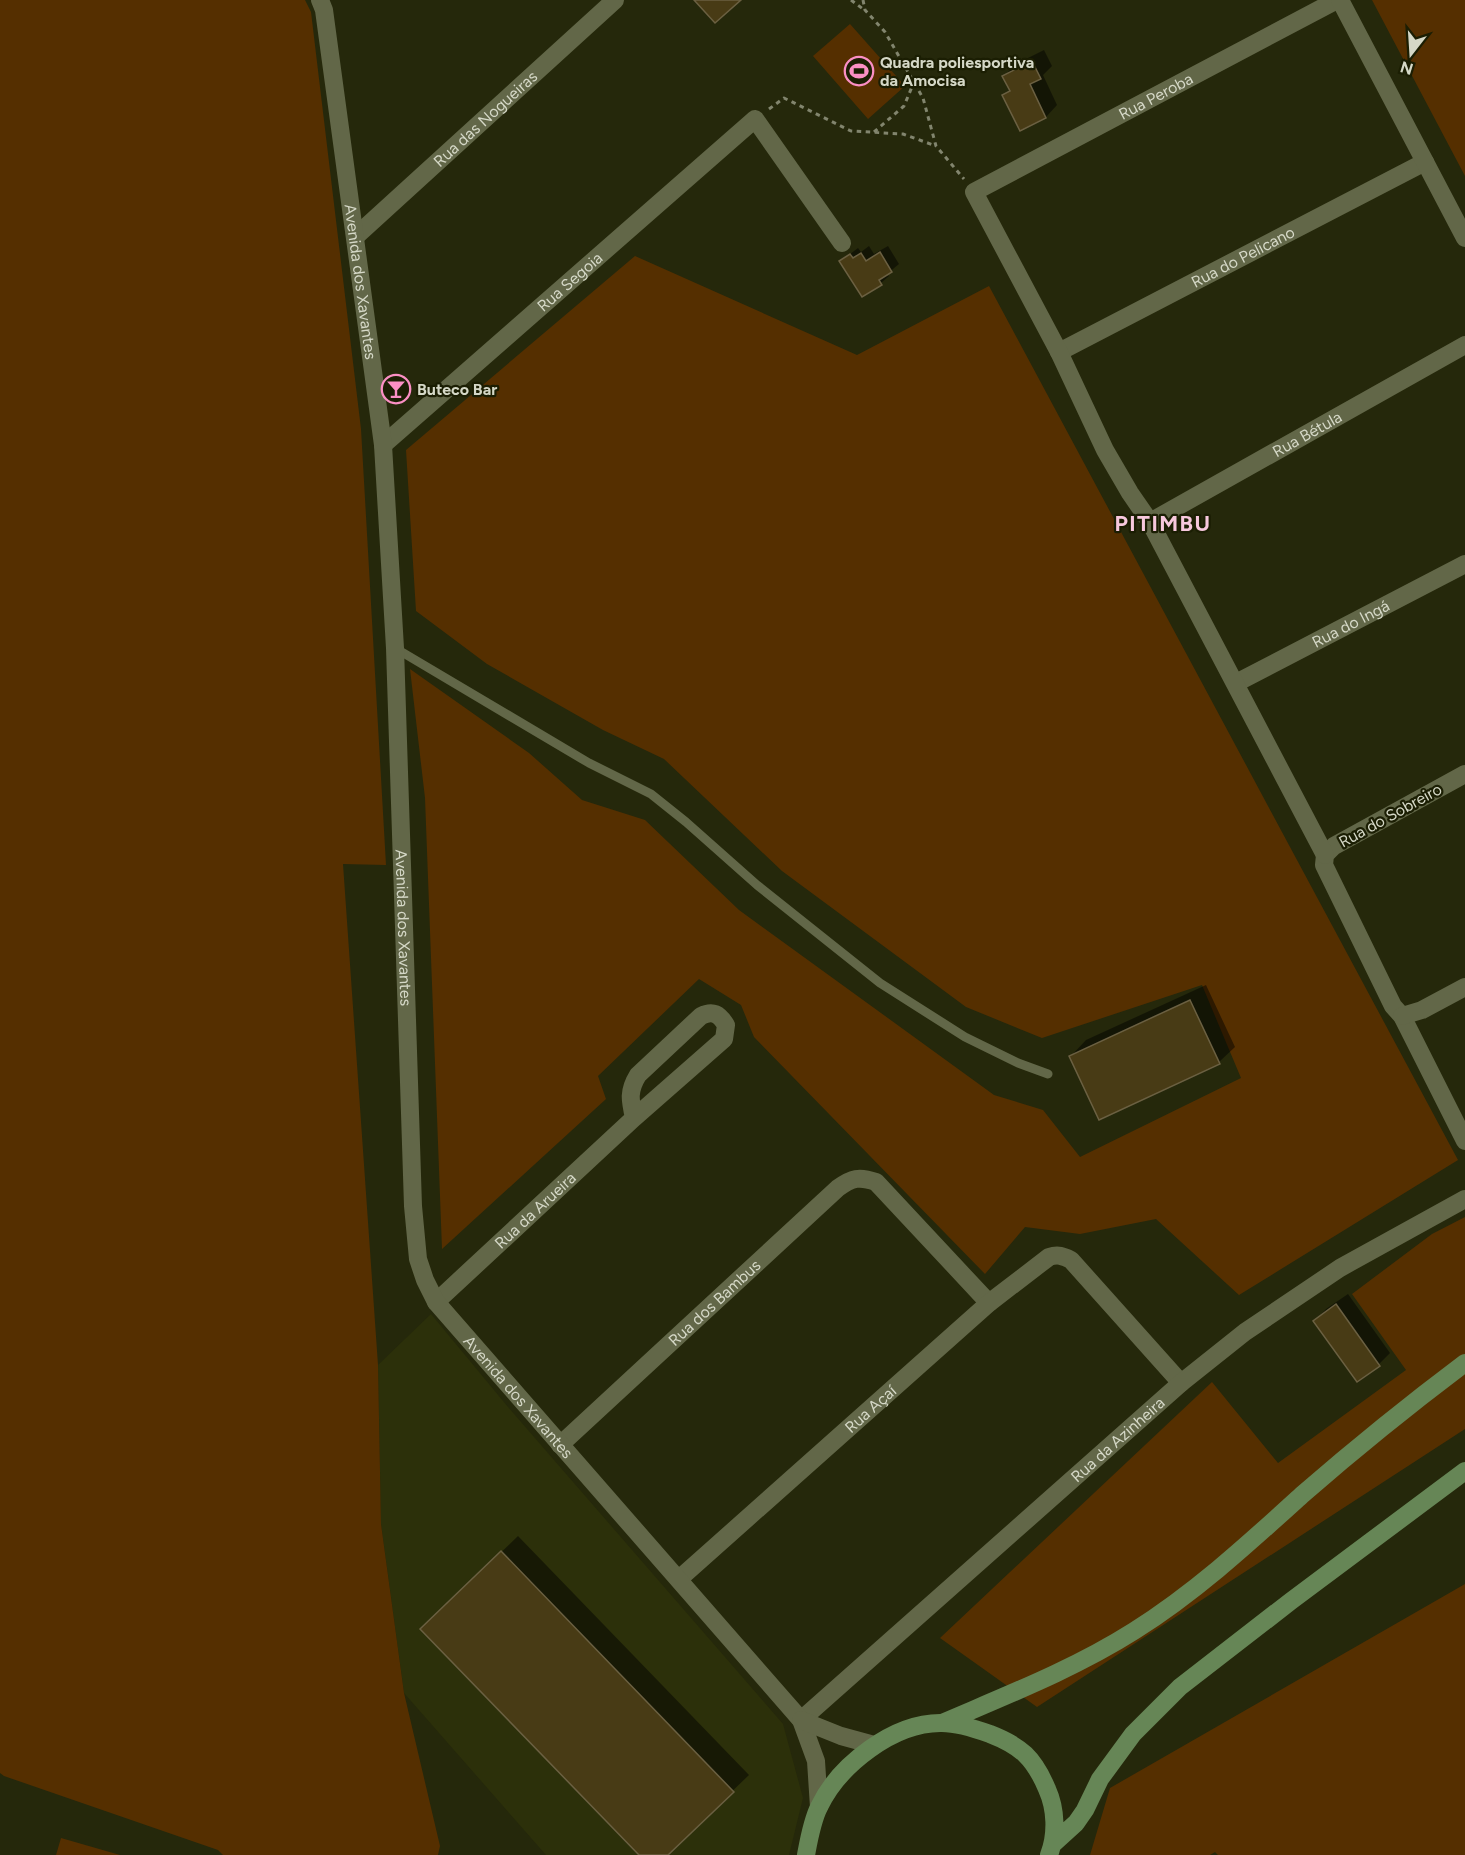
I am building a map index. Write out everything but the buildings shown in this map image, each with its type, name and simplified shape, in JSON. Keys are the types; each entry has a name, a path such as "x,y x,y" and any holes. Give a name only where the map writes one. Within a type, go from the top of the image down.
{"main road":[{"path":"806,1855 819,1807 834,1784 852,1763 874,1745 896,1732 942,1723 1088,1658 1135,1631 1188,1594 1387,1421 1465,1363"},
{"path":"1051,1849 1076,1823 1114,1758 1132,1734 1180,1687 1465,1471"},
{"path":"942,1723 981,1730 1011,1742 1030,1758 1042,1777 1053,1804 1051,1849"}],"street":[{"name":"Rua das Nogueiras","path":"355,237 615,0"},
{"path":"1339,0 1465,238"},
{"name":"Rua Peroba","path":"974,192 1339,0"},
{"name":"Avenida dos Xavantes","path":"326,3 383,445 396,648 413,1206 418,1259 436,1302 801,1720 816,1761 819,1807"},
{"path":"755,119 842,243"},
{"name":"Rua Segoia","path":"383,445 755,119"},
{"name":"Rua do Pelicano","path":"1059,352 1425,162"},
{"path":"974,192 1059,352 1105,450 1150,522 1236,683 1325,860 1393,1006 1402,1016 1465,1141"},
{"name":"Rua Bétula","path":"1150,522 1465,345"},
{"name":"Rua do Ingá","path":"1236,683 1465,564"},
{"name":"Rua do Sobreiro","path":"1325,860 1334,846 1465,774"},
{"path":"1402,1016 1422,1010 1465,987"},
{"name":"Rua da Arueira","path":"436,1302 634,1118 724,1039 726,1025 716,1013 708,1012 701,1016 638,1075 631,1086 629,1096 634,1118"},
{"name":"Rua dos Bambus","path":"560,1445 838,1188 852,1178 863,1177 876,1182 988,1303"},
{"name":"Rua da Azinheira","path":"801,1720 1181,1383 1245,1332 1340,1268 1465,1199"},
{"name":"Rua Açaí","path":"679,1580 988,1303 1055,1254 1071,1260 1181,1383"},
{"name":"Avenida dos Xavantes","path":"801,1720 841,1736 874,1745"}],"lane":[{"path":"396,648 589,763 651,794 756,885 880,983 965,1037 1018,1063 1048,1074"}],"path":[{"path":"851,0 865,10 885,32 923,98 936,146 974,192"},
{"path":"863,0 865,10"},
{"path":"874,132 904,106 914,82"},
{"path":"755,119 784,98 851,131 903,134 936,146"}],"shaded area":[{"path":"0,0 305,0 311,12 361,429 386,865 343,864 378,1365 381,1524 404,1693 440,1846 438,1855 223,1855 218,1850 0,1773"},
{"path":"1372,0 1465,0 1465,176"},
{"name":"Quadra poliesportiva da Amocisa","path":"850,24 905,86 868,119 813,56"},
{"path":"635,256 857,355 989,286 1458,1160 1239,1295 1156,1219 1080,1234 1025,1227 985,1274 754,1037 741,1005 699,979 598,1076 606,1099 442,1249 425,798 410,669 529,753 582,800 645,820 739,910 994,1095 1043,1110 1080,1157 1241,1078 1202,985 1042,1038 966,1007 782,871 664,759 603,730 487,664 416,611 406,450"},
{"path":"1465,1217 1465,1429 1037,1707 940,1638 1212,1382 1278,1463 1406,1370 1352,1294 1432,1234"},
{"path":"431,1314 508,1407 783,1724 803,1798 789,1855 546,1855 404,1693 381,1524 378,1365"},
{"path":"1465,1584 1465,1855 1218,1855 1215,1852 1210,1855 1090,1855 1110,1788"},
{"path":"61,1838 120,1855 56,1855"}],"place":[{"name":"Quadra poliesportiva da Amocisa","path":"859,71"},
{"name":"Buteco Bar","path":"396,389"}],"district":[{"name":"PITIMBU","path":"1163,523"}]}
